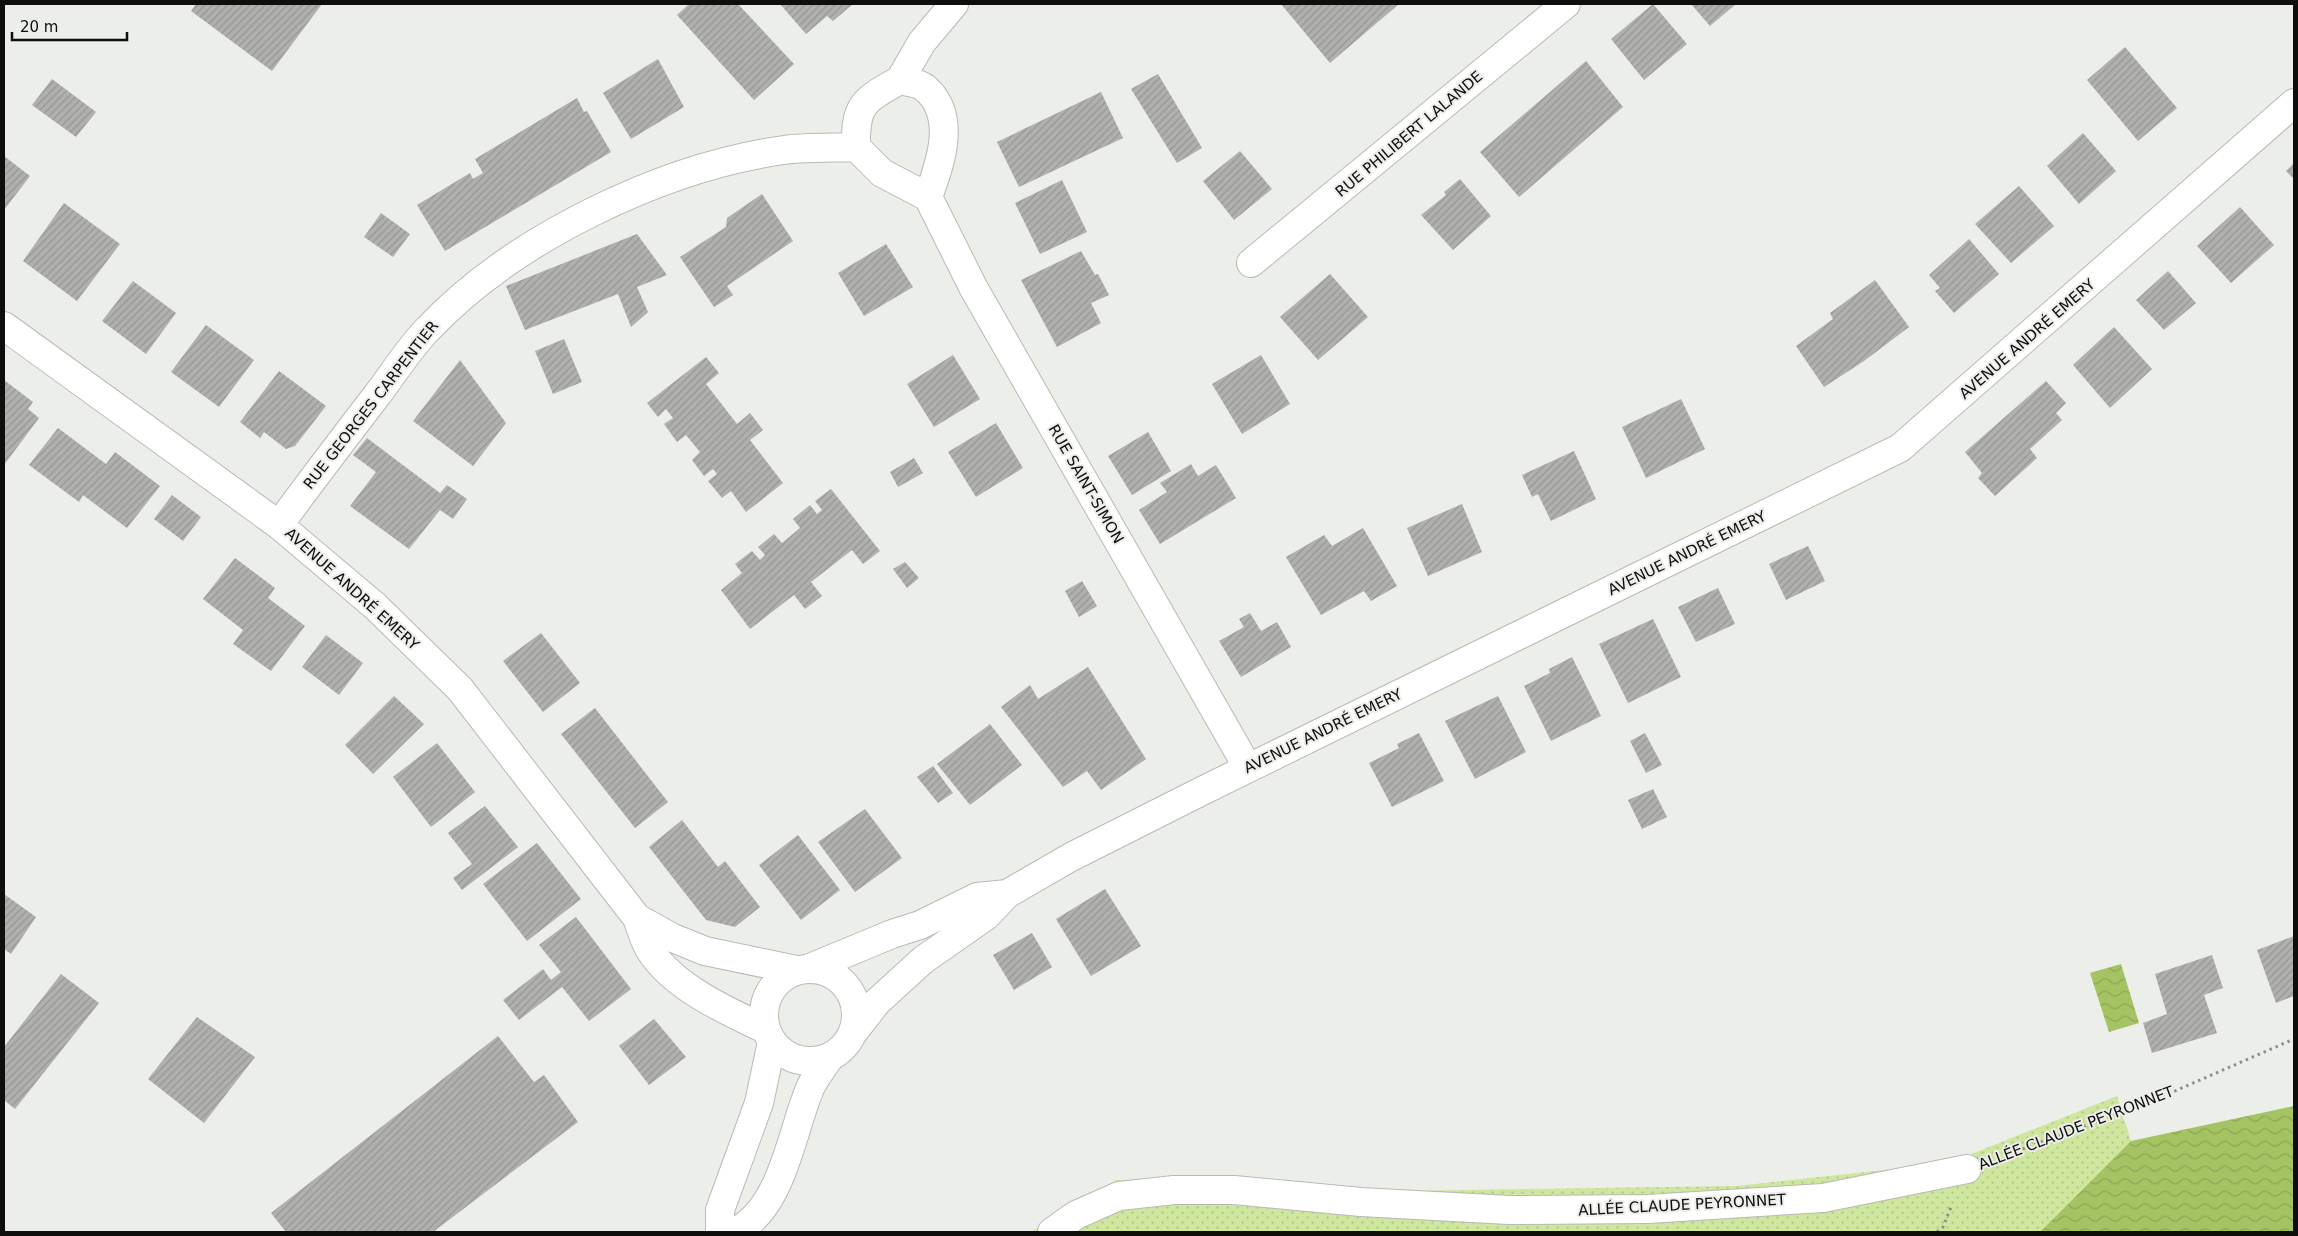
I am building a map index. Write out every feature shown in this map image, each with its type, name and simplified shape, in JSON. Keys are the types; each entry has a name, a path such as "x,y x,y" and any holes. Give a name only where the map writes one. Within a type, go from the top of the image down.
{"street":[{"path":"900,80 924,87 936,100 944,126 942,158 928,197 882,173 856,147 858,114 869,98 900,80 922,42 954,4"},
{"name":"RUE PHILIBERT LALANDE","path":"1251,264 1566,4"},
{"name":"AVENUE ANDRÉ EMERY","path":"852,1034 877,1002 912,969 986,916 1007,894 1071,857 1248,768 1900,448 2294,103"},
{"name":"RUE GEORGES CARPENTIER","path":"280,525 426,330 461,296 506,263 583,217 674,177 731,161 785,150 856,147"},
{"name":"RUE SAINT-SIMON","path":"928,197 973,287 1248,768"},
{"name":"AVENUE ANDRÉ EMERY","path":"4,326 280,525 375,606 460,689 637,918 650,950 674,977 705,999 768,1036"},
{"name":"AVENUE ANDRÉ EMERY","path":"637,918 673,938 705,951 803,969 920,925 977,897 1007,894"},
{"path":"720,1232 720,1210 759,1103 768,1036 763,1015 765,1000 772,987 783,977 803,969 825,971 838,977 848,988 856,1011 852,1034 843,1047 830,1057 812,1084 782,1175 764,1205 746,1227 736,1232"},
{"path":"768,1036 784,1053 798,1060 814,1061 830,1057"},
{"name":"ALLÉE CLAUDE PEYRONNET","path":"1052,1232 1076,1215 1119,1196 1174,1190 1234,1190 1360,1202 1509,1210 1648,1209 1824,1198 1967,1170"}],"path":[{"name":"ALLÉE CLAUDE PEYRONNET","path":"1967,1170 2152,1101 2294,1039"}],"shaded area":[{"path":"2117,1096 2131,1141 2040,1232 1031,1232 1117,1180 1394,1191 1737,1186 1949,1163"}],"water":[{"path":"2121,964 2139,1023 2109,1032 2090,973"},
{"path":"2294,1106 2294,1232 2040,1232 2131,1141"}],"building":[{"path":"196,4 322,4 272,71 191,11"},
{"path":"689,4 738,4 794,64 754,100 677,15"},
{"path":"780,4 853,4 833,21 827,16 806,34"},
{"path":"1281,4 1399,4 1330,63"},
{"path":"1653,4 1687,44 1644,80 1611,39"},
{"path":"1691,4 1736,4 1710,26"},
{"path":"2125,47 2177,108 2138,141 2087,80"},
{"path":"658,59 684,107 631,139 603,93"},
{"path":"1586,61 1623,107 1519,197 1480,152"},
{"path":"1158,74 1202,148 1177,163 1131,89"},
{"path":"52,79 96,112 76,137 32,105"},
{"path":"1101,92 1123,138 1019,187 997,142"},
{"path":"577,98 584,112 587,111 611,152 445,251 417,205 470,173 473,179 483,173 475,159"},
{"path":"2083,133 2116,171 2079,204 2047,166"},
{"path":"1240,151 1272,189 1234,220 1203,181"},
{"path":"4,156 30,176 4,210"},
{"path":"2294,163 2294,179 2286,171"},
{"path":"1460,179 1491,216 1453,250 1421,215 1446,195 1444,192"},
{"path":"1062,180 1087,232 1040,254 1015,203"},
{"path":"2019,186 2054,226 2011,263 1975,224"},
{"path":"762,194 793,241 727,286 733,295 714,307 680,257 726,227 727,218"},
{"path":"64,203 120,244 77,301 23,261"},
{"path":"2240,207 2274,245 2231,283 2197,246"},
{"path":"381,213 410,234 393,257 364,237"},
{"path":"637,234 667,275 637,287 648,312 631,327 618,294 525,330 506,286"},
{"path":"1969,239 1999,274 1954,313 1935,291 1940,288 1929,275"},
{"path":"886,244 913,287 864,316 838,273"},
{"path":"1081,251 1095,275 1098,274 1109,295 1091,303 1101,323 1057,347 1021,280"},
{"path":"2168,271 2196,303 2164,330 2136,300"},
{"path":"1330,274 1368,317 1318,360 1280,317"},
{"path":"1875,280 1909,327 1864,361 1824,387 1796,346 1833,319 1830,313"},
{"path":"133,281 176,313 146,354 102,321"},
{"path":"206,325 254,360 219,407 171,372"},
{"path":"2114,327 2152,369 2110,408 2073,365"},
{"path":"564,339 582,382 553,394 535,351"},
{"path":"953,355 980,399 934,427 907,384"},
{"path":"1261,355 1290,404 1242,434 1212,384"},
{"path":"706,357 719,373 706,384 737,424 750,413 763,430 750,440 783,483 746,512 731,491 722,498 708,481 717,474 713,469 704,476 692,460 700,452 686,435 677,442 664,424 673,418 666,409 658,417 647,403"},
{"path":"460,360 506,423 473,466 413,421"},
{"path":"279,371 326,406 295,446 286,449 264,432 260,438 240,422"},
{"path":"4,380 33,402 28,409 39,418 4,465"},
{"path":"2046,381 2066,403 2056,413 2062,420 2030,449 2037,458 1995,496 1978,478 1982,473 1965,452"},
{"path":"1681,399 1705,449 1646,478 1622,427"},
{"path":"996,423 1023,468 976,497 948,452"},
{"path":"58,428 106,464 115,452 160,486 127,528 83,495 79,502 29,465"},
{"path":"1148,432 1171,471 1132,495 1108,456"},
{"path":"367,438 440,493 447,485 467,499 453,519 440,510 409,549 350,506 376,472 353,455"},
{"path":"1574,451 1596,499 1551,521 1538,494 1532,497 1522,475"},
{"path":"914,458 923,473 898,487 890,472"},
{"path":"1191,464 1198,476 1216,465 1236,498 1160,544 1139,510 1167,492 1160,483"},
{"path":"831,489 880,551 863,564 852,550 811,582 822,596 805,609 794,595 750,629 721,590 742,573 735,564 752,551 760,560 765,555 758,547 774,534 782,543 800,528 793,519 810,505 817,514 822,510 815,501"},
{"path":"172,495 201,517 183,541 154,519"},
{"path":"1462,504 1482,552 1428,576 1407,528"},
{"path":"1363,528 1397,586 1371,601 1364,591 1321,615 1286,557 1324,535 1332,546"},
{"path":"1808,546 1825,581 1786,600 1769,564"},
{"path":"235,558 275,588 268,598 305,626 271,671 233,644 243,630 203,599"},
{"path":"905,562 919,578 907,588 893,569"},
{"path":"1082,581 1097,606 1079,617 1065,591"},
{"path":"1718,588 1735,624 1696,642 1678,607"},
{"path":"1250,613 1261,631 1277,622 1291,647 1241,677 1219,641 1244,627 1239,619"},
{"path":"1653,619 1681,677 1628,703 1599,644"},
{"path":"541,633 580,683 543,712 503,661"},
{"path":"326,635 363,663 339,695 302,667"},
{"path":"1572,657 1601,716 1551,741 1524,686 1550,673 1549,669"},
{"path":"1088,667 1146,759 1101,790 1087,771 1063,787 1001,707 1030,685 1038,699"},
{"path":"394,696 424,724 373,774 345,745"},
{"path":"1498,696 1526,752 1475,779 1445,721"},
{"path":"595,708 668,802 635,828 561,734"},
{"path":"990,724 1022,765 970,805 937,764"},
{"path":"1419,733 1444,781 1392,807 1369,763 1399,748 1397,744"},
{"path":"1645,733 1662,765 1646,773 1630,741"},
{"path":"437,743 475,792 431,827 393,777"},
{"path":"933,766 953,793 938,803 917,777"},
{"path":"1653,789 1667,817 1642,829 1628,800"},
{"path":"485,806 518,847 462,890 453,878 472,864 448,833"},
{"path":"865,809 902,858 855,892 818,842"},
{"path":"682,820 718,867 725,861 760,907 735,927 706,920 649,847"},
{"path":"798,835 840,890 801,920 759,865"},
{"path":"537,843 581,899 527,941 483,884"},
{"path":"1105,889 1141,946 1091,976 1056,919"},
{"path":"4,894 36,917 11,954 4,949"},
{"path":"576,917 631,989 589,1021 562,987 519,1020 503,1000 543,969 551,980 561,972 539,945"},
{"path":"1032,933 1052,967 1014,990 993,955"},
{"path":"2294,936 2294,996 2276,1003 2257,950"},
{"path":"2212,955 2223,988 2204,995 2217,1033 2152,1053 2143,1023 2167,1014 2155,974"},
{"path":"61,974 99,1003 15,1109 4,1100 4,1047"},
{"path":"197,1017 255,1057 204,1123 148,1079"},
{"path":"654,1019 686,1057 649,1085 619,1046"},
{"path":"498,1036 534,1082 544,1075 578,1122 433,1232 286,1232 271,1213"}]}
